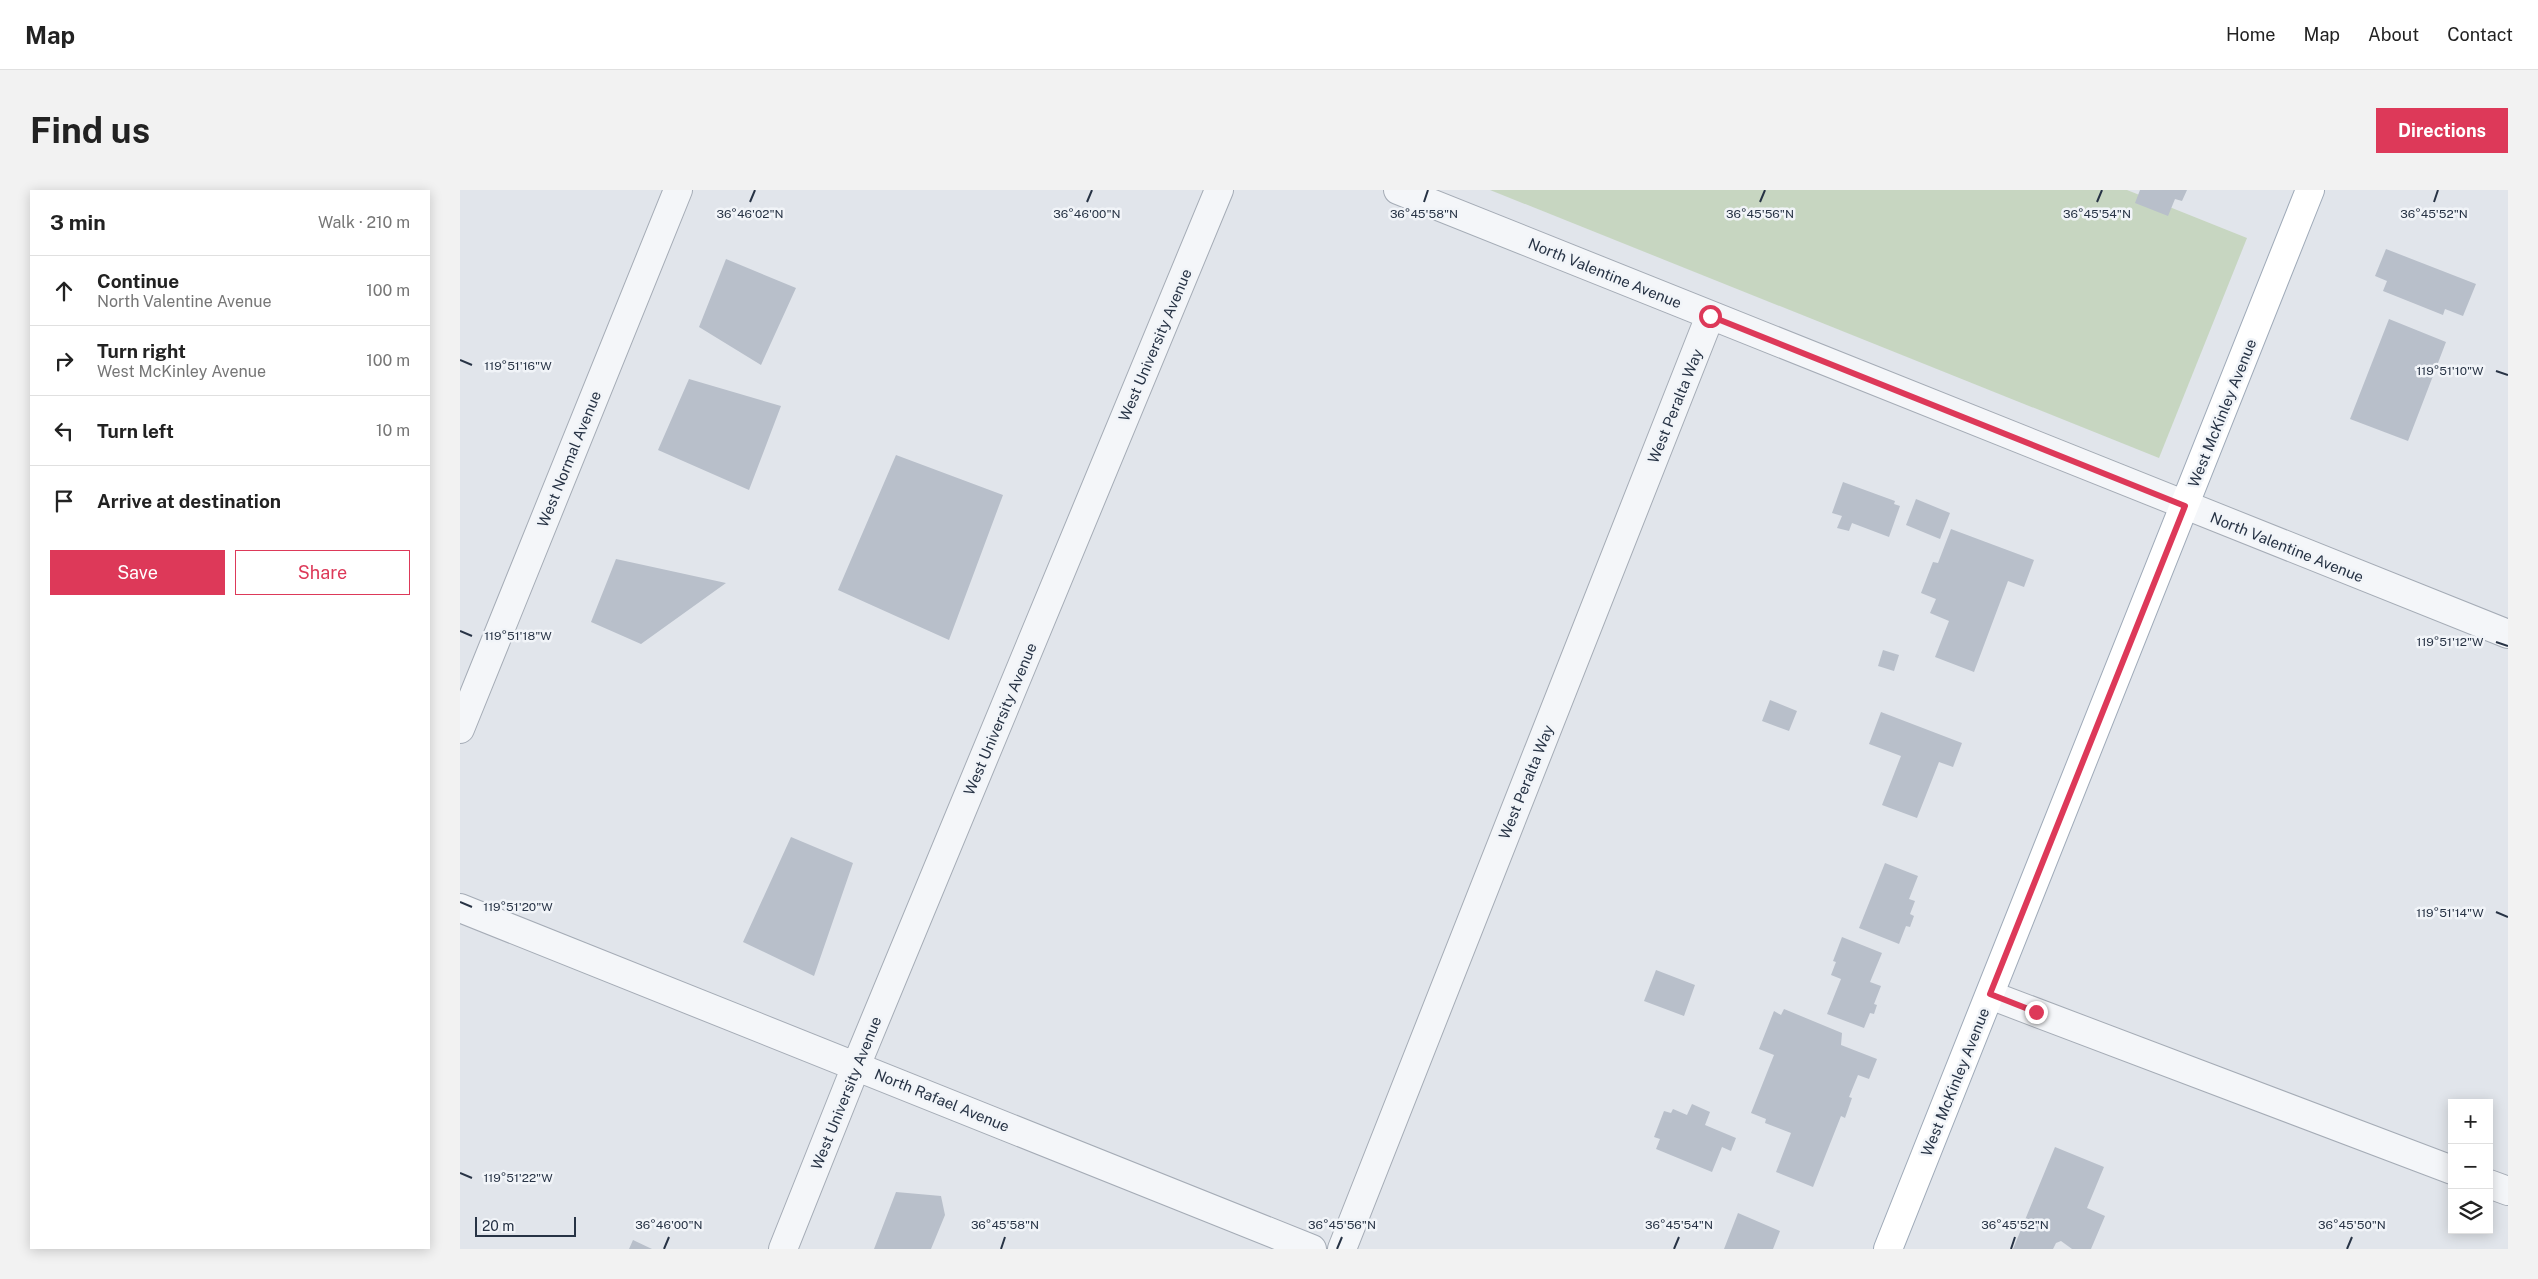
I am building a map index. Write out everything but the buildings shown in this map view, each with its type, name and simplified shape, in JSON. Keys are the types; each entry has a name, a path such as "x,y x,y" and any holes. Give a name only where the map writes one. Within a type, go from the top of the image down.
{"main road":[{"name":"West McKinley Avenue","path":"1888,1249 2310,190"}],"street":[{"name":"West Normal Avenue","path":"460,729 678,190"},
{"name":"West University Avenue","path":"783,1249 856,1066 1219,190"},
{"name":"North Valentine Avenue","path":"1398,190 2508,634"},
{"name":"West Peralta Way","path":"1342,1249 1710,316"},
{"name":"North Rafael Avenue","path":"460,908 1312,1249"},
{"path":"1990,994 2448,1168"},
{"path":"2493,1185 2508,1191"}],"green space":[{"path":"1490,190 2127,190 2247,238 2159,458"}],"route":[{"path":"1710,316 2185,506 1990,994 2036,1012"}]}
